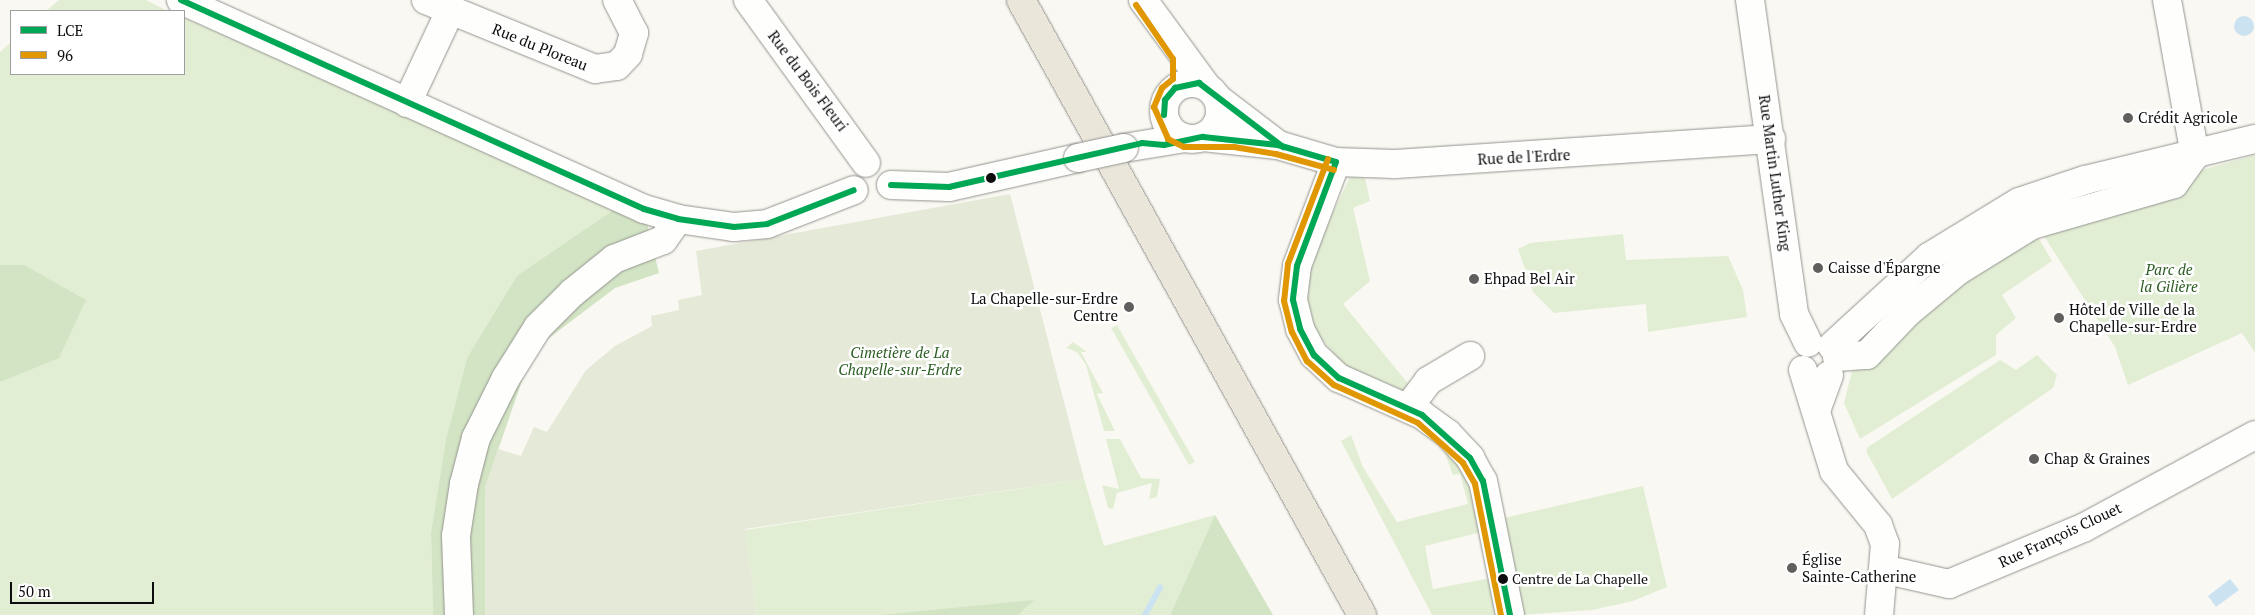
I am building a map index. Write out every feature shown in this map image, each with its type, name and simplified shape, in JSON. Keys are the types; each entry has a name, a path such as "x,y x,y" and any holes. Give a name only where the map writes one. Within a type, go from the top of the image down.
{"main road":[{"path":"1021,0 1362,615"}],"street":[{"path":"181,0 644,209 678,219 734,227 767,224 854,190"},
{"name":"Rue du Ploreau","path":"407,103 438,5 595,69 617,66 628,54 634,33 617,0"},
{"name":"Rue du Bois Fleuri","path":"748,0 866,163"},
{"path":"1143,0 1178,45 1202,90 1216,125 1194,137 1173,132 1164,115"},
{"name":"Rue Martin Luther King","path":"1750,0 1771,139 1794,314 1827,355"},
{"path":"2167,0 2195,155"},
{"path":"1133,145 1164,115 1169,93 1202,90"},
{"name":"Rue de l'Erdre","path":"1202,90 1278,145"},
{"name":"Rue de l'Erdre","path":"891,185 949,187 1133,145 1164,145 1194,137 1278,145 1336,162 1405,164 1771,139"},
{"path":"1827,355 1867,355 1907,313 1959,270 2032,225 2174,184 2195,155 2255,139"},
{"path":"1336,162 1297,266 1293,300 1300,329 1314,355 1339,378 1408,408 1448,434 1478,472 1510,615"},
{"path":"866,163 885,167 891,185 886,196 875,201 862,199 854,190 855,171 866,163"},
{"path":"459,615 456,536 464,484 476,438 506,378 538,327 572,293 614,259 663,240 678,219"},
{"path":"1827,355 1815,378 1803,370 1816,411 1822,441 1834,471 1878,525 1885,544 1884,569 1871,613"},
{"path":"1816,411 1827,355"},
{"path":"1408,408 1428,381 1470,356"},
{"name":"Rue François Clouet","path":"1884,569 1949,584 2085,528 2255,435"}],"green space":[{"path":"59,0 146,0 166,10 47,10"},
{"path":"185,18 618,207 467,358 446,439 431,532 433,615 0,615 0,52 10,43 10,75 185,75"},
{"name":"Parc de la Gilière","path":"2255,155 2255,353 2242,333 2128,385 2115,347 2040,230 2198,171"},
{"path":"1350,177 1365,178 1370,201 1353,208 1370,281 1343,304 1411,387 1402,393 1344,366 1315,331 1309,310 1305,289 1311,259"},
{"name":"Cimetière de La Chapelle-sur-Erdre","path":"1010,194 1084,479 745,529 757,615 485,615 485,488 498,449 521,456 534,427 547,432 586,370 615,346 652,326 651,316 679,310 678,300 702,295 696,251"},
{"path":"618,207 647,223 659,273 615,288 545,341 524,375 485,488 485,615 433,615 431,532 446,439 467,358 517,276"},
{"path":"2034,230 2052,261 2002,295 2016,318 1996,335 1996,355 1860,439 1844,403 1852,371"},
{"path":"1623,234 1626,260 1728,256 1743,290 1747,317 1648,332 1646,304 1554,313 1533,292 1518,249 1530,243"},
{"path":"0,265 24,265 86,300 59,358 0,382"},
{"path":"1117,325 1195,462 1189,465 1111,328"},
{"path":"1073,342 1087,352 1081,352 1103,393 1097,394 1115,431 1104,431 1086,365 1077,352 1066,348"},
{"path":"2037,355 2057,375 2053,388 1892,499 1866,451 1868,447 2000,360 2016,370"},
{"path":"1351,435 1363,467 1397,522 1468,504 1460,474 1453,475 1443,448 1460,466 1471,485 1482,532 1425,546 1433,589 1491,578 1496,615 1432,615 1341,441"},
{"path":"1106,439 1120,439 1141,478 1160,479 1157,497 1149,499 1152,483 1117,493 1113,509 1108,508 1102,485 1119,489"},
{"path":"1084,479 1104,546 1215,515 1170,615 757,615 745,530"},
{"path":"1643,486 1667,587 1633,601 1592,610 1522,615 1504,518"},
{"path":"1215,515 1273,615 1170,615"},
{"path":"1034,600 1018,615 881,615"}],"water":[{"path":"2244,16 2251,19 2254,26 2251,33 2244,36 2237,33 2234,26 2237,19"},
{"path":"2230,579 2239,590 2216,607 2208,596"}],"waterway":[{"path":"1145,615 1160,588"}],"transit line":[{"name":"LCE","path":"181,0 644,209 678,219 734,227 767,224 854,190"},
{"name":"96","path":"1136,5 1173,59 1173,79 1162,88 1154,107 1168,139 1184,147 1234,147 1276,154 1334,170"},
{"name":"LCE","path":"1164,115 1165,100 1175,88 1199,83 1283,147"},
{"name":"LCE","path":"891,185 949,187 1142,143 1164,145 1203,137 1278,145 1336,162"},
{"name":"96","path":"1328,159 1288,264 1284,301 1292,332 1307,361 1334,385 1418,423 1463,463 1475,484 1501,615"},
{"name":"LCE","path":"1336,162 1297,266 1293,300 1300,329 1314,355 1339,378 1422,415 1470,458 1483,481 1510,615"}],"place":[{"name":"Crédit Agricole","path":"2128,118"},
{"name":"Caisse d'Épargne","path":"1818,268"},
{"name":"Ehpad Bel Air","path":"1474,279"},
{"name":"La Chapelle-sur-Erdre Centre","path":"1129,307"},
{"name":"Hôtel de Ville de la Chapelle-sur-Erdre","path":"2059,318"},
{"name":"Chap & Graines","path":"2034,459"},
{"name":"Église Sainte-Catherine","path":"1792,568"},
{"name":"Centre de La Chapelle","path":"1503,579"}]}
